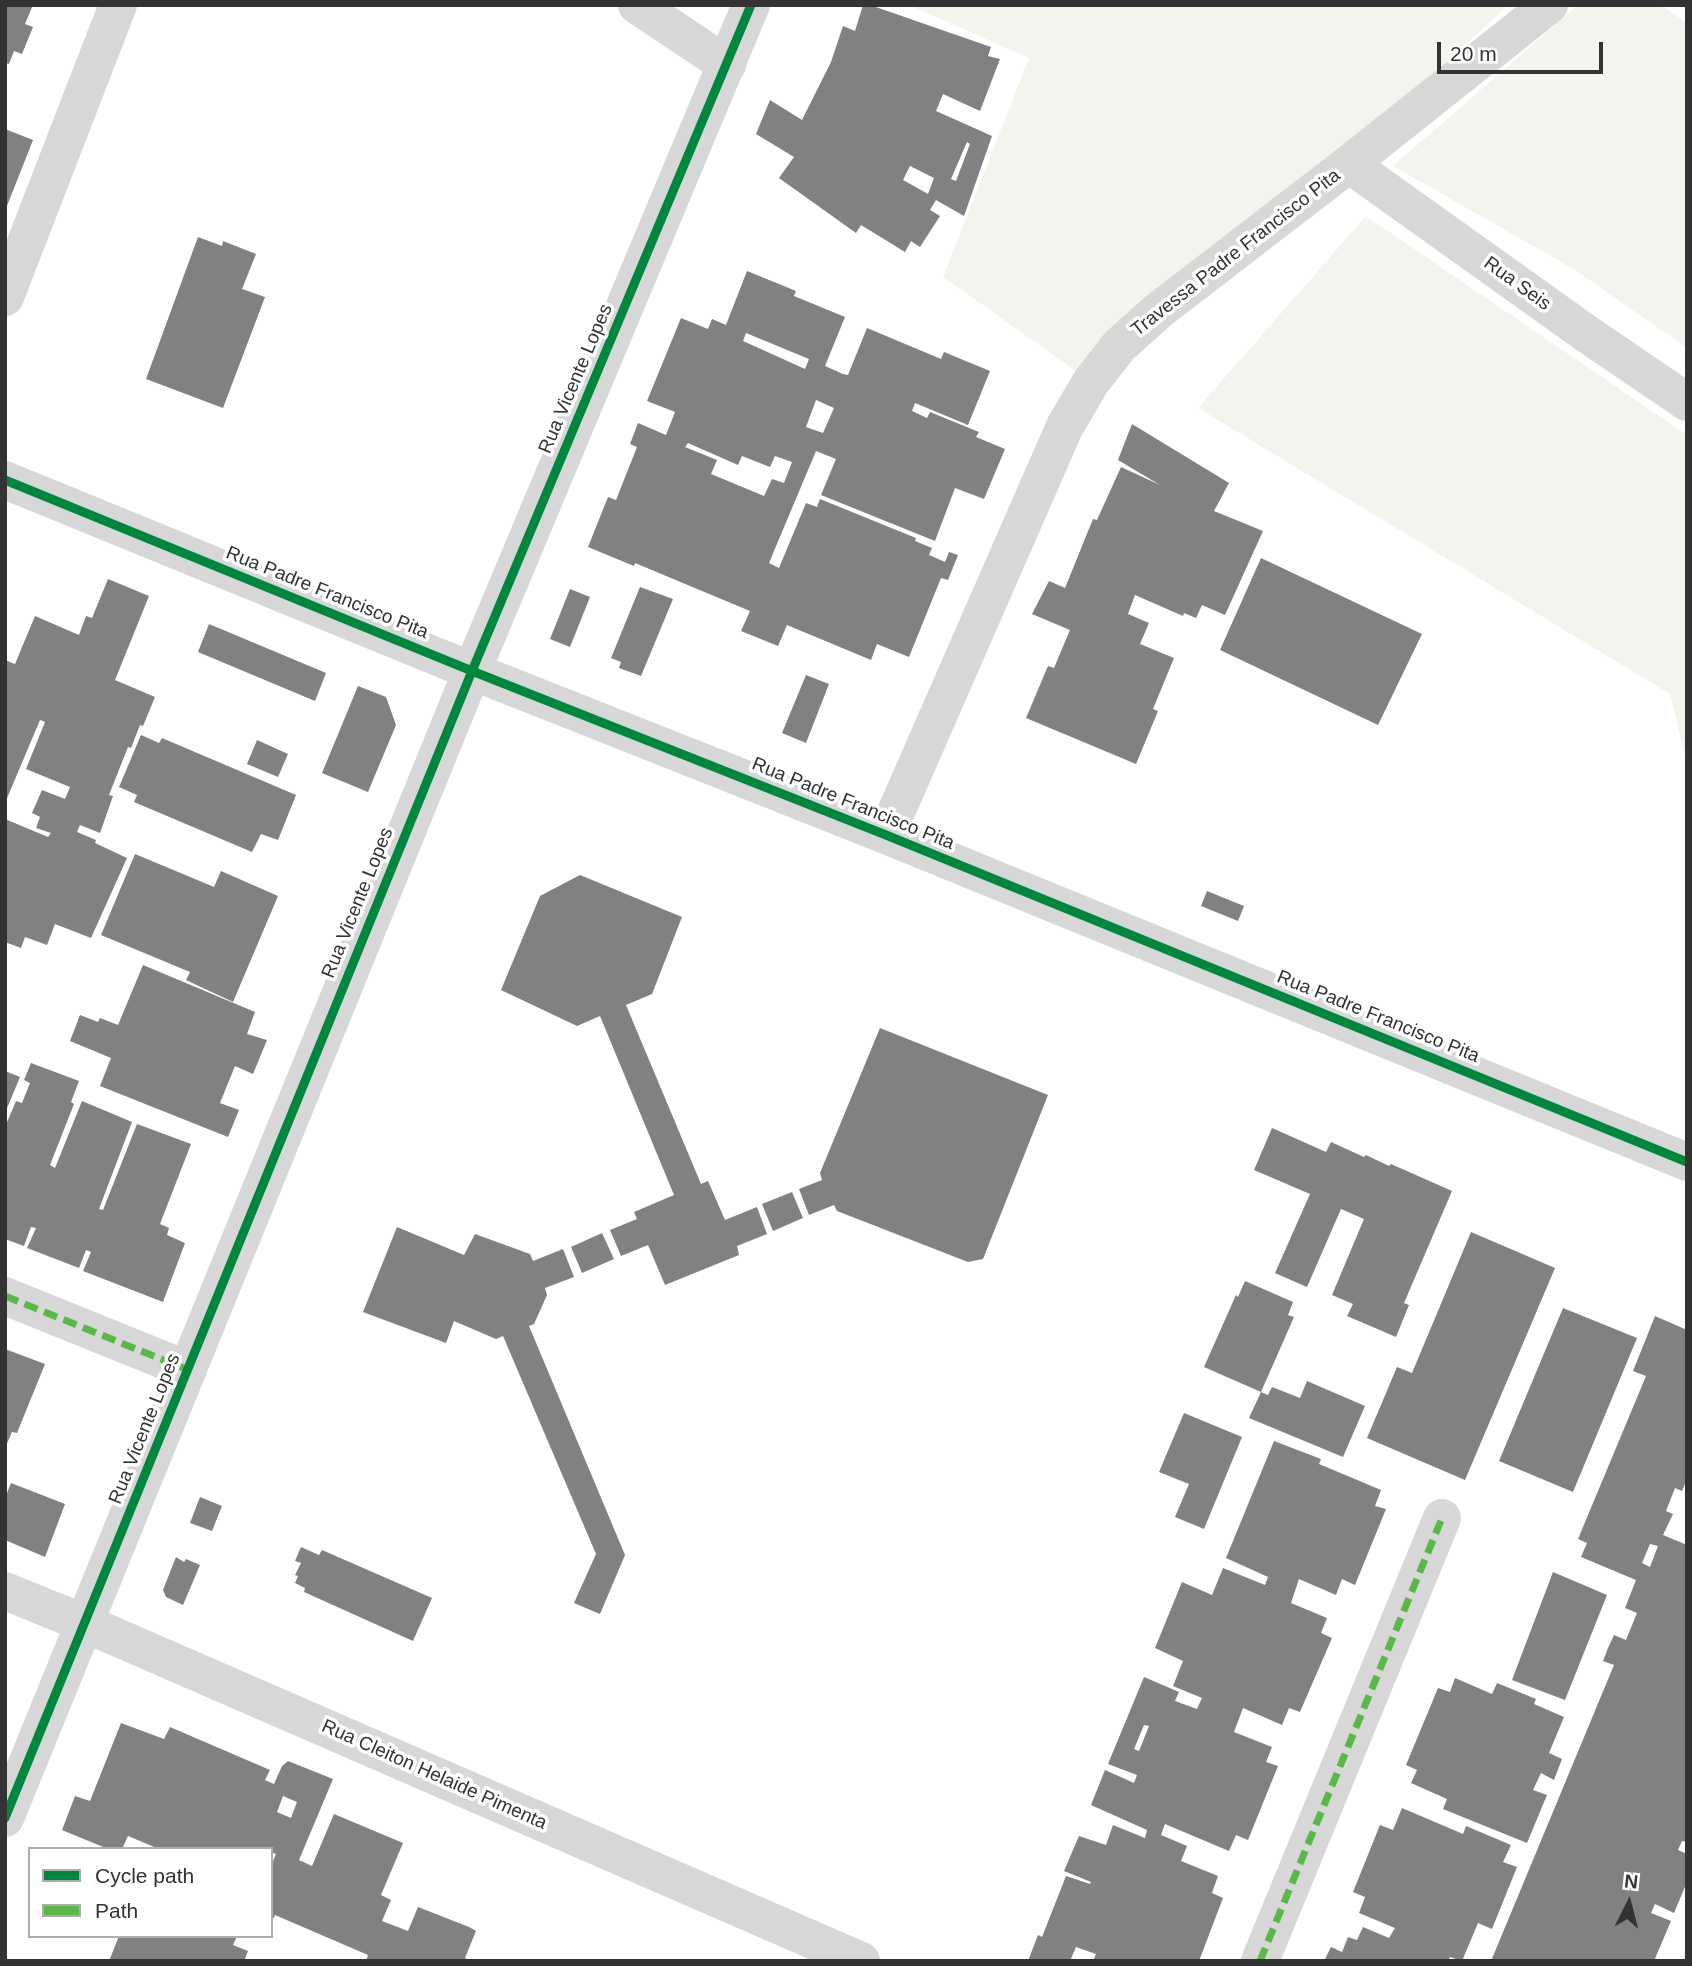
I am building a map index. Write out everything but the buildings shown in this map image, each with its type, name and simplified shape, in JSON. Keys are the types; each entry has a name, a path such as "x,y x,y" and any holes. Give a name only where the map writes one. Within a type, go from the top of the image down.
{"street":[{"path":"5,297 118,5"},
{"path":"637,5 727,65"},
{"name":"Rua Vicente Lopes","path":"5,1818 472,670 751,5"},
{"name":"Travessa Padre Francisco Pita","path":"886,835 1065,426 1091,382 1119,346 1158,311 1549,5"},
{"name":"Rua Seis","path":"1349,164 1687,402"},
{"name":"Rua Padre Francisco Pita","path":"5,480 1687,1162"},
{"path":"5,1296 188,1370"},
{"path":"1260,1961 1442,1518"},
{"name":"Rua Cleiton Helaide Pimenta","path":"5,1591 861,1961"}],"shaded area":[{"path":"909,5 1509,5 1354,145 1076,371 943,277 1029,58"},
{"path":"1578,5 1660,5 1687,23 1687,348 1575,270 1393,166"},
{"path":"1366,216 1687,435 1687,764 1670,694 1198,408"}],"marked path":[{"path":"5,1296 188,1370"},
{"path":"1260,1961 1442,1518"}],"cycle path":[{"path":"5,1818 472,671 751,5"},
{"path":"5,480 1687,1162"}]}
